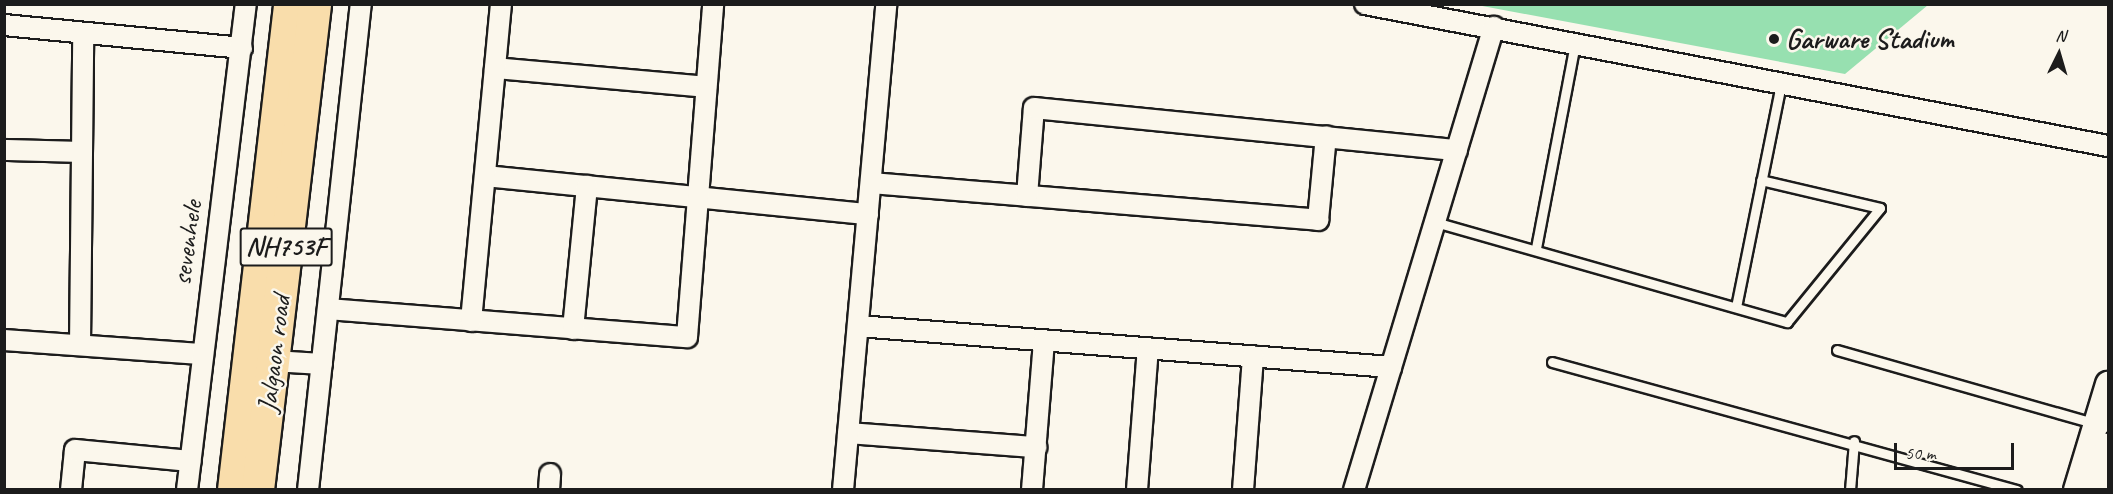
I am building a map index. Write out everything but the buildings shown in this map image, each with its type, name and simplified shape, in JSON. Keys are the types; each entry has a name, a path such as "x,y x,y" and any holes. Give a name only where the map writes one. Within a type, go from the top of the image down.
{"highway":[{"name":"Jalgaon road","path":"234,489 290,4"},
{"name":"Jalgaon road","path":"258,489 315,4"}],"street":[{"name":"sevenhele","path":"187,489 201,354 246,4"},
{"path":"308,489 361,4"},
{"path":"471,321 501,4"},
{"path":"328,309 687,337 713,4"},
{"path":"843,489 886,4"},
{"path":"1365,4 1576,41 2109,146"},
{"path":"4,25 242,48"},
{"path":"1354,489 1494,27"},
{"path":"80,345 83,33"},
{"path":"495,68 706,87"},
{"path":"1027,196 1034,108 1457,150"},
{"path":"871,183 1318,220 1326,136"},
{"path":"4,150 82,152"},
{"path":"485,176 868,214"},
{"path":"573,329 587,186"},
{"path":"858,326 1391,367"},
{"path":"4,340 201,354"},
{"path":"1032,489 1044,340"},
{"path":"1137,489 1148,348"},
{"path":"1243,489 1253,356"},
{"path":"273,361 322,364"},
{"path":"2076,489 2102,425 2109,384"},
{"path":"848,433 1036,447"},
{"path":"2095,489 2109,446"},
{"path":"70,489 75,450 190,461"}],"lane":[{"path":"1536,248 1576,41"},
{"path":"1736,307 1782,83"},
{"path":"1435,222 1536,248 1787,322 1880,208 1761,180"},
{"path":"1837,350 2102,425"},
{"path":"1552,362 1854,441 2017,489"},
{"path":"1850,489 1854,441"}],"green space":[{"name":"Garware Stadium","path":"1928,4 1845,74 1477,5"}],"place":[{"name":"Garware Stadium","path":"1774,39"}]}
